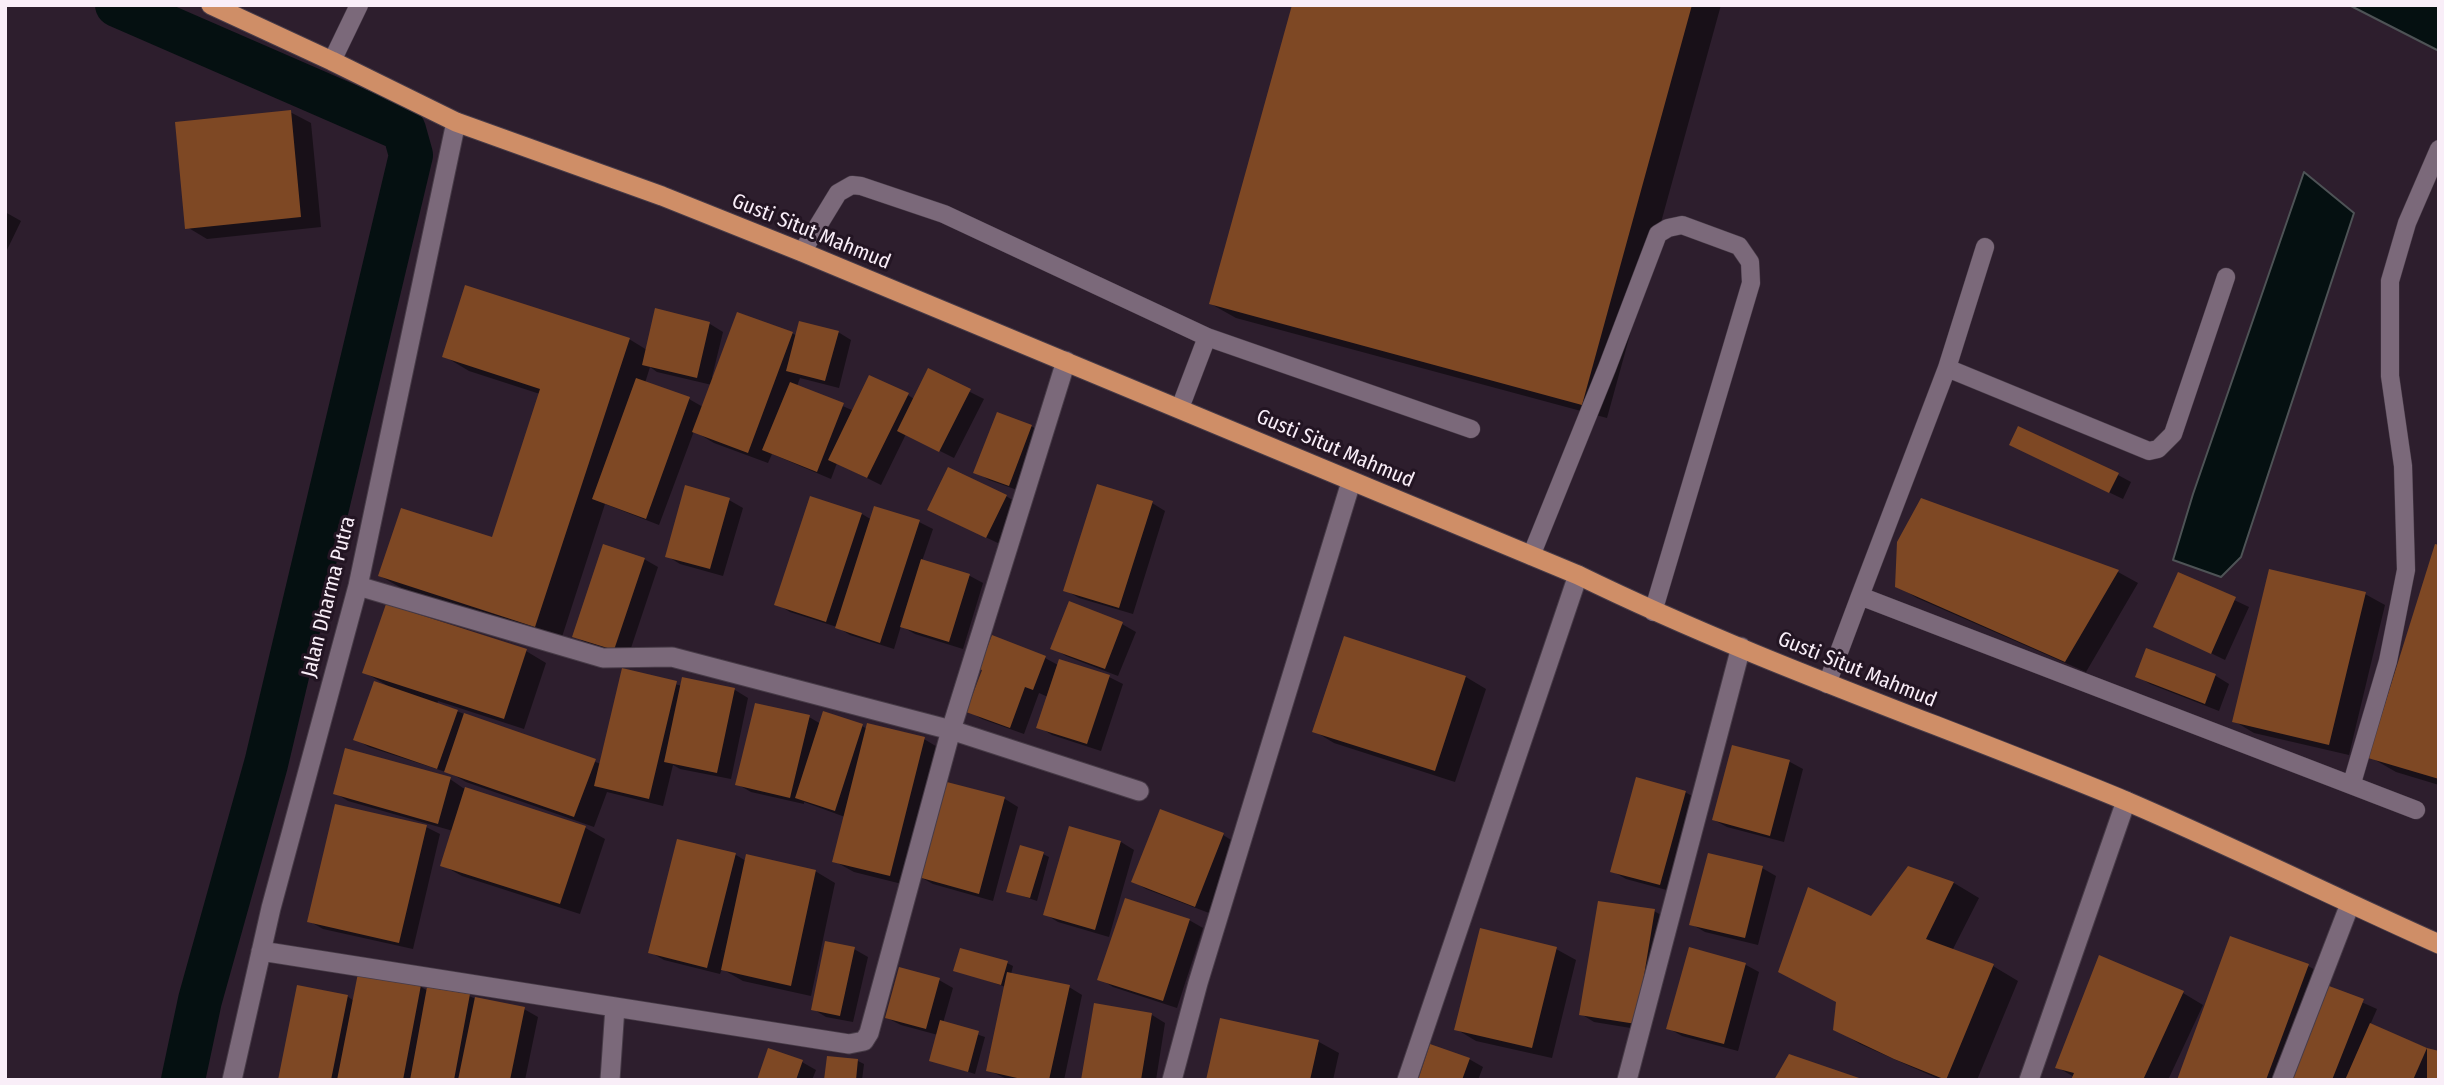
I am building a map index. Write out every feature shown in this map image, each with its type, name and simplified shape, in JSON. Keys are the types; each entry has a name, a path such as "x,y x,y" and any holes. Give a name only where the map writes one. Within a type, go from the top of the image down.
{"highway":[{"name":"Gusti Situt Mahmud","path":"211,5 456,122 662,196 1180,408 1578,575 1653,612 1826,684 2126,802 2439,944"}],"street":[{"name":"Jalan Dharma Putra","path":"232,1080 261,951 358,586 456,122"},
{"path":"261,951 849,1044 864,1041 869,1033 951,730 1066,361"},
{"path":"1171,1080 1198,983 1351,482"},
{"path":"1407,1080 1578,575"},
{"path":"358,586 603,658 672,657 951,730 1139,792"},
{"path":"1627,1080 1741,647"},
{"path":"2029,1080 2126,802"},
{"path":"2282,1080 2350,904"},
{"path":"610,1080 615,1007"}],"lane":[{"path":"332,61 359,5"},
{"path":"2352,783 2388,661 2406,570 2403,466 2390,376 2390,281 2407,223 2439,149"},
{"path":"802,252 838,194 852,186 861,186 944,214 1208,337 1471,429"},
{"path":"1531,556 1658,234 1668,228 1682,225 1739,246 1750,262 1751,284 1653,612"},
{"path":"1826,684 1947,368 1985,247"},
{"path":"1947,368 2150,451 2158,449 2173,434 2226,277"},
{"path":"1180,408 1208,337"},
{"path":"1860,596 2352,783 2416,810"}],"shaded area":[{"path":"2349,5 2439,5 2439,51"},
{"path":"2304,172 2354,213 2241,557 2221,577 2173,560 2193,494"}],"building":[{"path":"1292,5 1692,5 1582,405 1209,304"},
{"path":"291,110 301,217 185,229 175,122"},
{"path":"465,285 630,338 535,627 378,576 401,508 492,537 540,389 442,357"},
{"path":"655,308 710,322 697,378 642,365"},
{"path":"737,312 793,332 748,453 692,432"},
{"path":"799,321 839,331 825,381 786,371"},
{"path":"928,368 971,389 939,452 897,431"},
{"path":"869,375 909,393 867,478 828,460"},
{"path":"636,378 690,397 646,519 592,499"},
{"path":"790,382 844,403 817,472 762,450"},
{"path":"997,412 1032,425 1009,486 973,473"},
{"path":"2018,426 2119,473 2109,493 2009,445"},
{"path":"948,467 1007,495 986,538 927,510"},
{"path":"1097,484 1153,501 1119,608 1063,591"},
{"path":"685,485 730,498 710,569 665,557"},
{"path":"810,496 862,513 826,622 774,605"},
{"path":"1921,498 2119,570 2065,662 1895,587 1897,542"},
{"path":"874,506 920,520 880,643 835,628"},
{"path":"603,544 645,558 614,650 572,637"},
{"path":"2435,544 2439,545 2439,779 2368,758"},
{"path":"921,559 970,574 949,642 900,627"},
{"path":"2269,569 2366,592 2329,745 2232,722"},
{"path":"2178,572 2236,597 2211,654 2153,627"},
{"path":"1069,601 1123,622 1105,669 1050,649"},
{"path":"386,604 527,649 504,719 362,673"},
{"path":"992,635 1046,656 1033,690 1025,687 1010,728 966,712"},
{"path":"1344,636 1466,676 1435,771 1312,732"},
{"path":"2146,648 2216,674 2205,704 2135,677"},
{"path":"1059,659 1110,675 1087,744 1036,728"},
{"path":"622,668 677,681 649,799 594,786"},
{"path":"682,677 735,688 717,773 664,762"},
{"path":"374,681 458,710 437,769 353,740"},
{"path":"755,703 810,715 790,798 735,785"},
{"path":"823,711 863,724 835,811 795,798"},
{"path":"464,713 596,759 574,817 444,772"},
{"path":"867,723 925,737 890,876 832,862"},
{"path":"1732,745 1790,760 1770,836 1712,820"},
{"path":"345,748 451,777 438,824 333,794"},
{"path":"1636,777 1686,791 1660,885 1610,872"},
{"path":"943,781 1005,797 979,894 918,877"},
{"path":"465,787 586,826 560,904 440,866"},
{"path":"335,804 427,825 399,943 307,922"},
{"path":"1160,809 1224,833 1195,907 1131,882"},
{"path":"1069,826 1121,841 1095,930 1043,915"},
{"path":"677,839 736,853 707,968 648,953"},
{"path":"1020,845 1044,852 1030,898 1006,892"},
{"path":"1708,853 1763,866 1745,938 1689,925"},
{"path":"746,854 816,870 791,986 721,970"},
{"path":"1908,866 1954,882 1926,939 1994,964 1946,1080 1833,1030 1836,1002 1778,972 1808,887 1871,916"},
{"path":"1125,898 1190,919 1163,1001 1097,980"},
{"path":"1598,901 1655,909 1636,1024 1579,1015"},
{"path":"1480,928 1557,947 1532,1048 1454,1030"},
{"path":"2230,936 2309,964 2266,1080 2177,1080"},
{"path":"825,941 855,947 840,1016 811,1010"},
{"path":"1689,947 1746,963 1724,1044 1666,1029"},
{"path":"960,948 1008,961 1001,985 953,971"},
{"path":"2099,955 2184,991 2143,1080 2071,1080 2074,1073 2055,1068"},
{"path":"899,967 940,978 926,1029 885,1018"},
{"path":"1007,972 1070,985 1049,1080 1026,1080 986,1071"},
{"path":"358,973 421,985 403,1080 337,1080"},
{"path":"297,985 348,995 331,1080 278,1080"},
{"path":"2329,986 2364,999 2332,1080 2291,1080"},
{"path":"427,987 470,994 454,1080 410,1080"},
{"path":"475,997 525,1007 510,1080 458,1080"},
{"path":"1094,1003 1152,1013 1141,1080 1081,1080"},
{"path":"1220,1018 1319,1040 1310,1080 1206,1080"},
{"path":"940,1020 979,1031 968,1072 929,1061"},
{"path":"2370,1023 2427,1048 2413,1080 2345,1080"},
{"path":"1430,1044 1470,1058 1462,1080 1418,1080"},
{"path":"768,1048 803,1060 796,1080 757,1080"},
{"path":"2427,1048 2439,1051 2439,1080 2427,1080"},
{"path":"1789,1054 1862,1079 1862,1080 1774,1080"},
{"path":"827,1056 858,1059 856,1080 824,1080"}],"waterway":[{"path":"117,5 404,130 411,155 266,764 200,1000 183,1080"}]}
